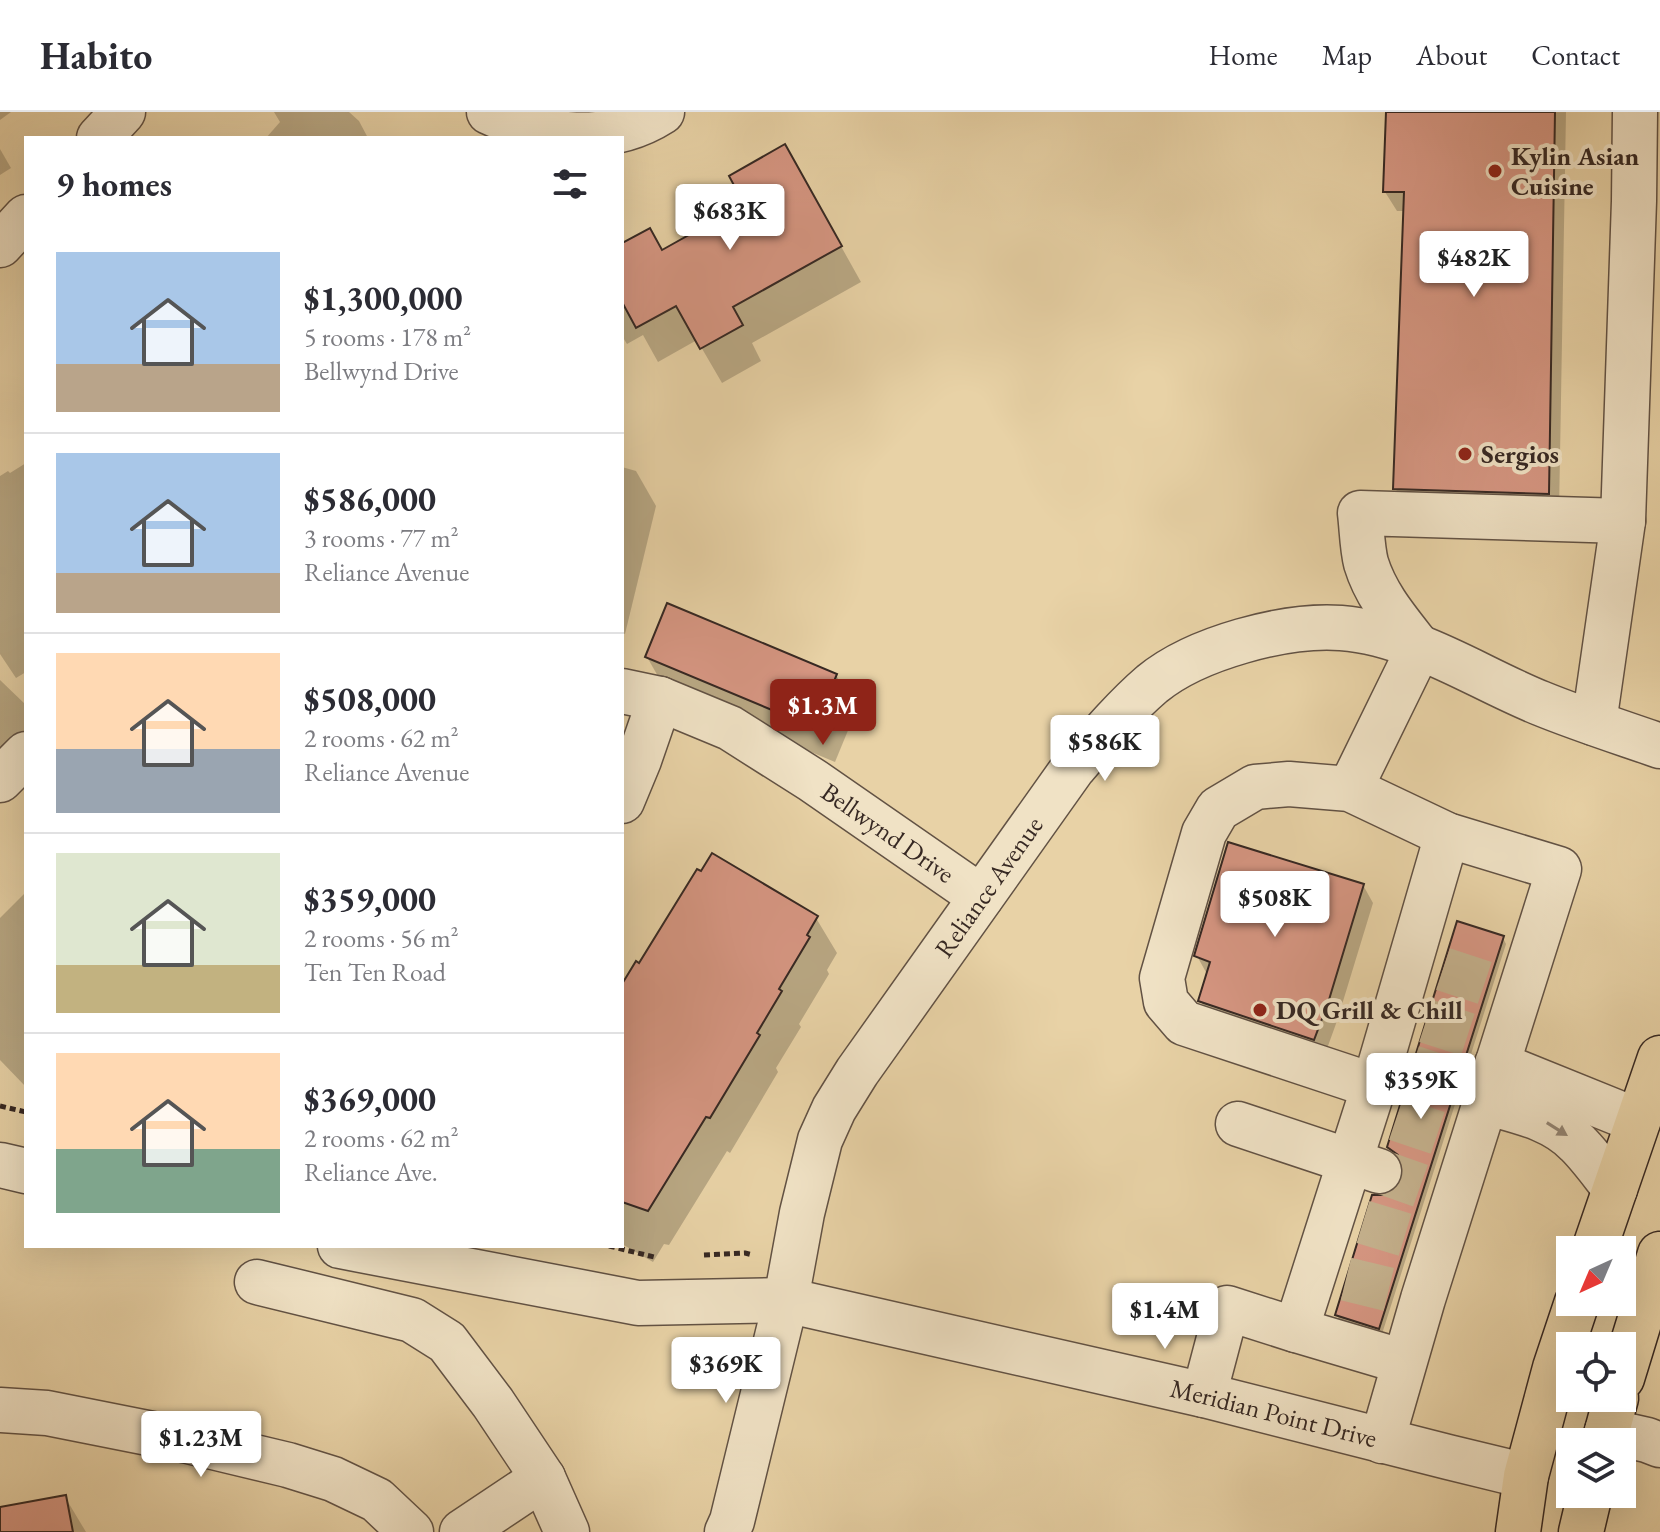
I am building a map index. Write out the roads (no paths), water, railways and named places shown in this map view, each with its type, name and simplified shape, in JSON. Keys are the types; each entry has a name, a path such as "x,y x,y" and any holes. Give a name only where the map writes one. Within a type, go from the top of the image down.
{"main road":[{"path":"1599,1236 1660,1058"},
{"path":"1636,1332 1660,1254"},
{"path":"1518,1532 1526,1476 1572,1316"},
{"path":"1581,1532 1587,1508"}],"street":[{"path":"101,136 123,112"},
{"path":"489,112 534,129 570,136 605,134 648,121 662,112"},
{"path":"1594,723 1623,521 1635,112"},
{"path":"0,245 24,219"},
{"path":"1350,789 1419,648 1374,585 1365,560 1360,513 1623,521"},
{"name":"Reliance Avenue","path":"727,1532 786,1300 820,1140 834,1109 857,1072 1073,768 1110,724 1154,682 1192,660 1230,645 1279,632 1344,628 1419,648 1539,703 1660,746"},
{"path":"624,796 639,760 641,695"},
{"name":"Bellwynd Drive","path":"641,695 730,728 812,780 981,897"},
{"path":"0,780 24,756"},
{"path":"1382,1441 1404,1362 1407,1294 1456,1139 1484,1070 1504,988 1559,869 1447,835 1350,789 1289,784 1255,787 1218,809 1204,833 1162,978 1166,1002 1184,1023 1386,1088"},
{"path":"1296,1330 1330,1275 1427,964 1447,835"},
{"path":"1484,1070 1638,1121"},
{"path":"1484,1070 1535,1116 1576,1142 1615,1189"},
{"path":"1238,1124 1364,1167"},
{"path":"0,1165 24,1171"},
{"name":"Meridian Point Drive","path":"350,1248 638,1303 786,1300 1204,1395 1526,1476"},
{"path":"257,1282 412,1320 447,1342 493,1403 543,1478 567,1532"},
{"path":"1204,1395 1227,1308 1404,1362"},
{"path":"0,1410 47,1413 288,1465 333,1479 377,1500 411,1532"},
{"path":"1609,1424 1660,1445"},
{"path":"462,1532 543,1478"}],"tunnel":[{"path":"1443,969 1488,984"},
{"path":"1426,1021 1472,1036"},
{"path":"1412,1067 1457,1082"},
{"path":"1396,1119 1441,1134"},
{"path":"1379,1171 1424,1187"},
{"path":"1363,1222 1409,1236"},
{"path":"1346,1279 1391,1290"}],"place":[{"name":"Kylin Asian Cuisine","path":"1495,171"},
{"name":"Sergios","path":"1465,454"},
{"name":"DQ Grill & Chill","path":"1260,1010"}]}
